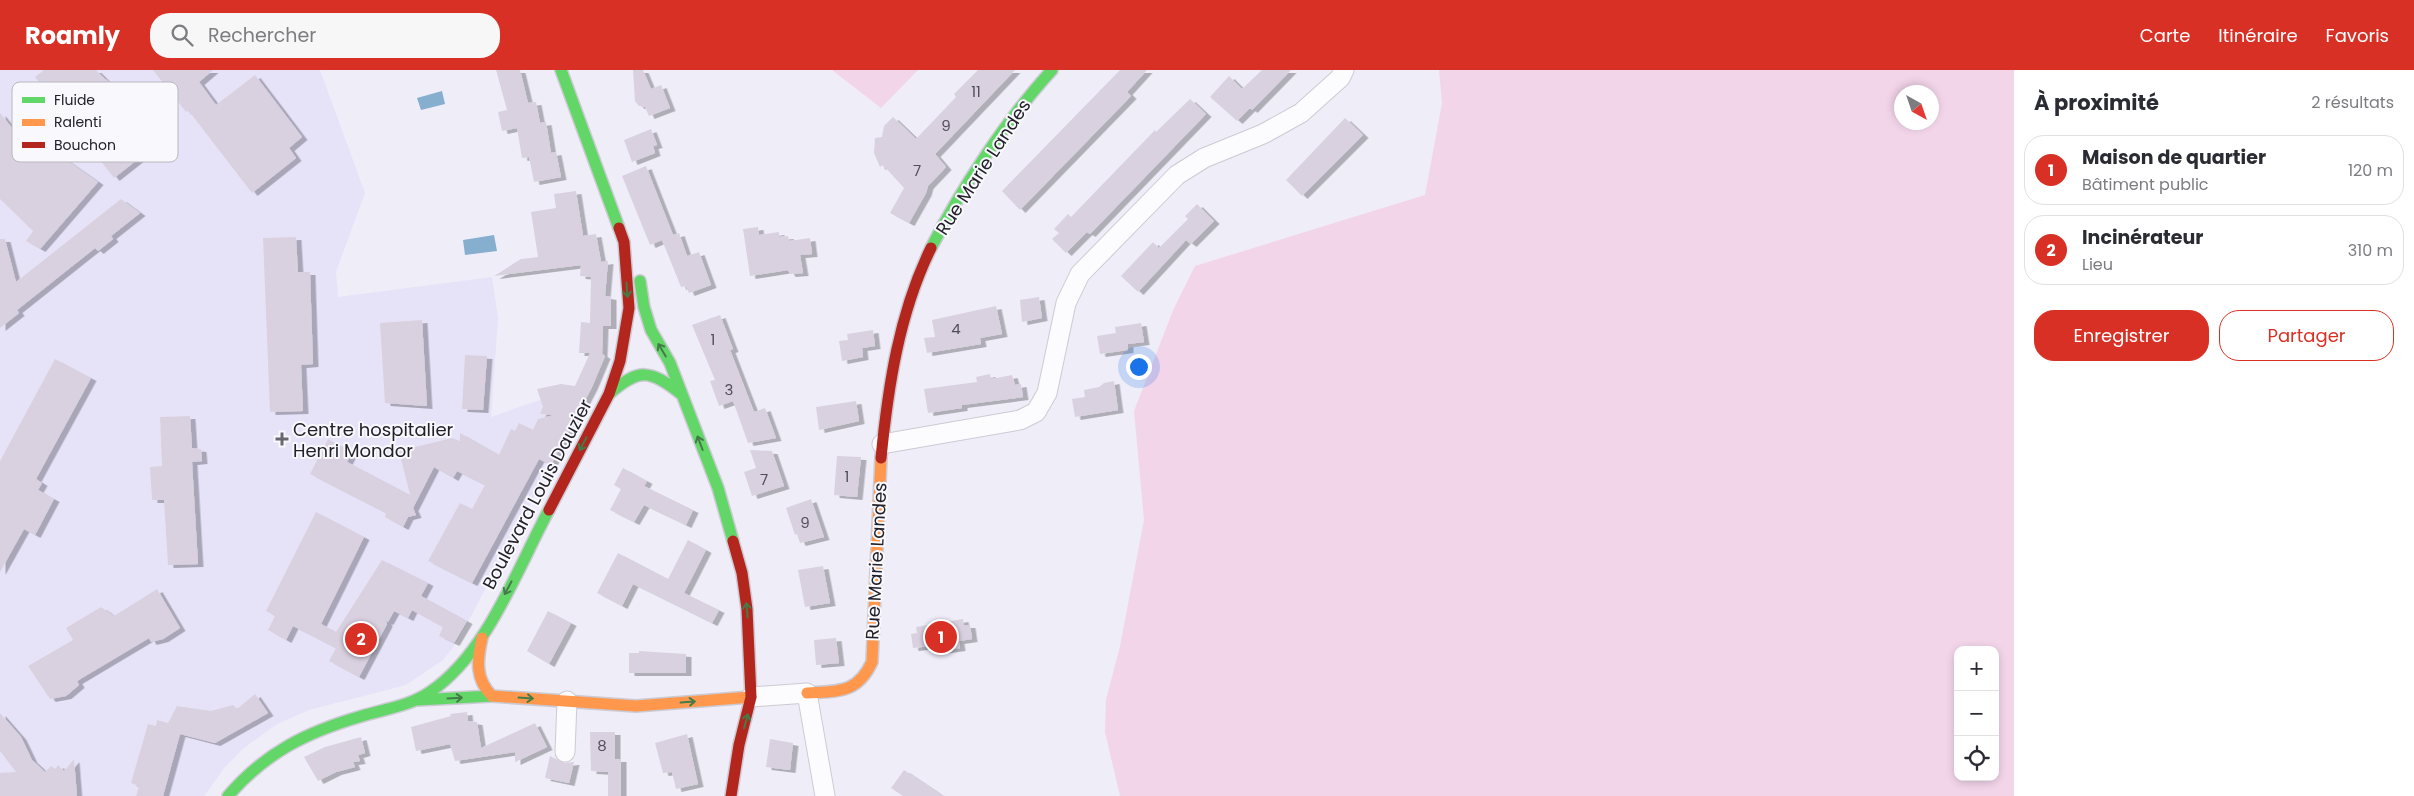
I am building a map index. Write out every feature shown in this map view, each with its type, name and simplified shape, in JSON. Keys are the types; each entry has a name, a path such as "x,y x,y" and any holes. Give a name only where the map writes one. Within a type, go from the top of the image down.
{"street":[{"name":"Boulevard Louis Dauzier","path":"228,796 240,780 259,764 301,736 324,727 418,700 451,674 483,635 608,394 620,361 628,308 624,242 561,70"},
{"name":"Rue Marie Landes","path":"807,693 850,689 866,678 872,662 882,444 896,354 914,289 939,232 962,194 1027,98 1052,70"},
{"path":"882,444 1020,420 1036,412 1047,393 1066,303 1080,274 1177,175 1204,158 1263,134 1302,113 1340,78 1344,70"},
{"path":"624,242 639,275 644,307 651,330 670,363 718,488 742,574 750,658 751,697 739,745 731,796"},
{"path":"608,394 630,378 641,374 655,374 681,394"},
{"path":"483,635 478,655 477,674 484,690 492,696"},
{"path":"725,699 738,683 750,658"},
{"path":"418,700 492,696 636,706 807,693 825,796"},
{"path":"713,700 720,711"},
{"path":"565,752 567,701"},
{"path":"732,729 739,745"}],"shaded area":[{"name":"Centre hospitalier Henri Mondor","path":"0,70 320,70 365,193 336,272 338,297 492,277 498,318 491,417 568,390 555,455 551,465 452,649 443,660 406,685 309,710 277,724 244,748 225,767 204,796 0,796"},
{"path":"832,70 918,70 881,108"},
{"path":"1439,70 2014,70 2014,796 1120,796 1105,732 1106,700 1120,646 1144,520 1134,411 1174,308 1195,266 1425,195 1442,103"}],"water":[{"path":"442,91 445,104 421,110 417,98"},
{"path":"494,235 497,251 465,255 463,240"}],"building":[{"path":"44,70 96,70 110,82 39,82 35,77"},
{"path":"153,70 213,70 199,82 216,105 255,75 302,137 289,148 296,158 252,193 188,110 186,112 178,102 178,82 162,82"},
{"path":"496,70 520,70 528,103 536,102 540,123 546,122 551,153 556,152 561,177 534,182 529,157 522,158 517,128 502,131 498,112 507,110"},
{"path":"633,70 643,70 651,89 661,85 670,108 649,116 645,107 639,106 635,101"},
{"path":"978,70 1015,70 935,154 946,167 928,186 909,223 890,213 904,188 883,165 880,167 874,153 875,138 882,137 884,126 893,117 916,139 956,97 954,94"},
{"path":"1120,70 1147,70 1127,92 1131,96 1020,210 1002,191"},
{"path":"1262,70 1291,70 1252,110 1250,108 1237,121 1210,97 1229,76 1242,89"},
{"path":"1190,99 1206,114 1090,234 1087,232 1066,253 1052,239 1059,233 1054,229 1068,214 1071,217 1155,130 1156,132"},
{"path":"0,113 12,128 12,162 69,162 98,182 40,249 26,241 33,231 0,199"},
{"path":"1345,118 1363,135 1302,196 1286,180"},
{"path":"651,129 657,145 653,146 655,153 632,162 624,140"},
{"path":"101,162 134,162 114,178"},
{"path":"646,166 673,235 679,233 687,256 699,252 711,285 689,293 686,286 681,287 662,240 650,245 622,176"},
{"path":"576,191 583,236 596,234 601,262 608,261 605,296 611,297 611,326 603,326 602,354 605,356 592,387 551,465 539,459 472,583 428,561 460,503 472,509 485,485 457,471 453,478 434,467 413,508 416,515 408,517 403,527 385,517 386,513 310,474 328,439 352,452 347,462 410,495 399,451 452,438 460,441 460,433 499,455 511,429 515,431 519,423 533,430 538,419 554,415 540,414 543,407 537,389 561,384 575,386 590,353 579,353 581,322 590,323 591,277 580,276 581,265 494,276 521,259 538,257 531,212 556,208 554,194"},
{"path":"121,199 140,213 111,236 113,239 98,251 95,248 17,310 19,313 0,328 0,239 5,239 16,282"},
{"path":"1197,204 1214,221 1191,244 1186,240 1138,292 1121,276 1153,242 1159,248 1188,219 1185,216"},
{"path":"758,227 759,235 779,232 779,237 788,236 789,241 810,238 812,254 800,255 803,273 790,274 788,270 750,276 743,229"},
{"path":"296,237 298,272 310,272 313,364 301,365 303,411 270,412 263,238"},
{"path":"1039,297 1042,318 1022,322 1020,300"},
{"path":"996,306 1002,334 980,338 981,344 927,353 924,338 935,337 932,320"},
{"path":"720,315 733,349 730,350 754,412 765,408 776,438 748,443 733,401 719,406 710,381 715,380 692,325"},
{"path":"422,320 427,406 385,403 380,323"},
{"path":"1141,323 1144,342 1128,344 1128,350 1100,354 1097,336 1116,333 1115,327"},
{"path":"873,330 875,346 862,348 863,357 842,361 839,341 848,340 847,334"},
{"path":"465,355 487,356 483,410 462,409"},
{"path":"55,359 91,378 36,479 42,483 38,490 54,499 35,535 24,529 0,572 0,461"},
{"path":"990,374 991,379 1012,375 1015,385 1021,384 1023,397 962,405 962,408 928,413 924,389 977,382 976,377"},
{"path":"1114,381 1118,410 1075,417 1072,399 1085,397 1084,390"},
{"path":"856,401 859,421 819,430 816,407"},
{"path":"190,416 192,448 201,449 202,461 192,462 198,564 168,565 164,500 152,500 150,467 162,466 160,417"},
{"path":"750,450 772,451 784,486 752,496 744,472 756,468"},
{"path":"837,456 861,457 857,497 834,495"},
{"path":"623,468 647,481 644,486 693,510 686,525 644,505 634,522 610,510 621,489 614,485"},
{"path":"811,499 824,537 800,543 797,534 795,535 786,508"},
{"path":"316,512 364,537 321,624 336,632 382,560 428,583 421,596 467,621 454,643 439,636 443,627 412,610 408,618 394,611 388,622 386,621 387,624 359,677 329,661 336,648 293,626 286,640 268,630 275,616 266,611"},
{"path":"688,540 706,550 684,593 719,610 712,623 633,584 622,606 597,593 618,553 668,579"},
{"path":"823,566 830,603 805,607 798,570"},
{"path":"157,589 180,628 163,639 151,642 149,638 77,681 79,685 66,696 50,699 28,666 73,640 66,628 101,607 114,616"},
{"path":"548,611 571,623 549,664 527,651"},
{"path":"963,619 964,625 970,625 972,639 959,641 960,648 932,652 931,646 913,648 911,634 917,633 916,627"},
{"path":"836,638 839,663 816,665 814,640"},
{"path":"639,651 686,654 686,673 629,673 629,653 639,653"},
{"path":"255,694 268,713 215,743 180,734 163,796 136,796 139,786 131,783 148,724 156,726 157,720 168,723 177,706 211,711 233,705 237,709"},
{"path":"467,712 468,721 477,722 481,748 535,723 547,747 515,762 515,752 455,761 450,744 416,751 411,727 451,716 450,714"},
{"path":"0,713 21,737 32,760 45,772 51,766 55,769 58,765 64,771 74,759 77,796 0,796 0,773 16,772 0,751"},
{"path":"590,732 615,732 615,759 621,759 621,796 608,796 608,772 591,771"},
{"path":"687,734 698,784 676,789 672,772 663,773 655,743"},
{"path":"361,737 365,753 358,755 360,761 353,762 355,767 336,772 318,781 304,757 325,747"},
{"path":"770,739 793,743 790,770 766,767"},
{"path":"550,756 564,763 574,762 569,783 545,778"},
{"path":"904,770 943,796 903,796 891,788"}],"traffic: fast":[{"path":"561,70 619,228"},
{"path":"931,248 956,202 986,155 1018,110 1052,70"},
{"path":"640,281 644,307 651,330 670,363 718,488 733,541"},
{"path":"609,394 629,380 645,375 661,380 681,394"},
{"path":"228,796 257,767 305,737 342,722 414,701 430,692 450,676 468,656 499,609 549,510"},
{"path":"418,700 492,696"}],"traffic: slow":[{"path":"807,693 846,689 860,680 872,662 881,458"},
{"path":"482,638 478,662 480,676 486,690 492,696 636,706 751,697"}],"traffic: jam":[{"path":"549,510 609,394 620,361 629,308 624,242 619,228"},
{"path":"881,458 891,377 903,324 920,273 931,248"},
{"path":"731,796 739,745 751,697 747,609 742,573 733,541"}],"place":[{"name":"Centre hospitalier Henri Mondor","path":"282,439"},
{"name":"Maison de quartier","path":"941,637"},
{"name":"Incinérateur","path":"361,639"}]}
